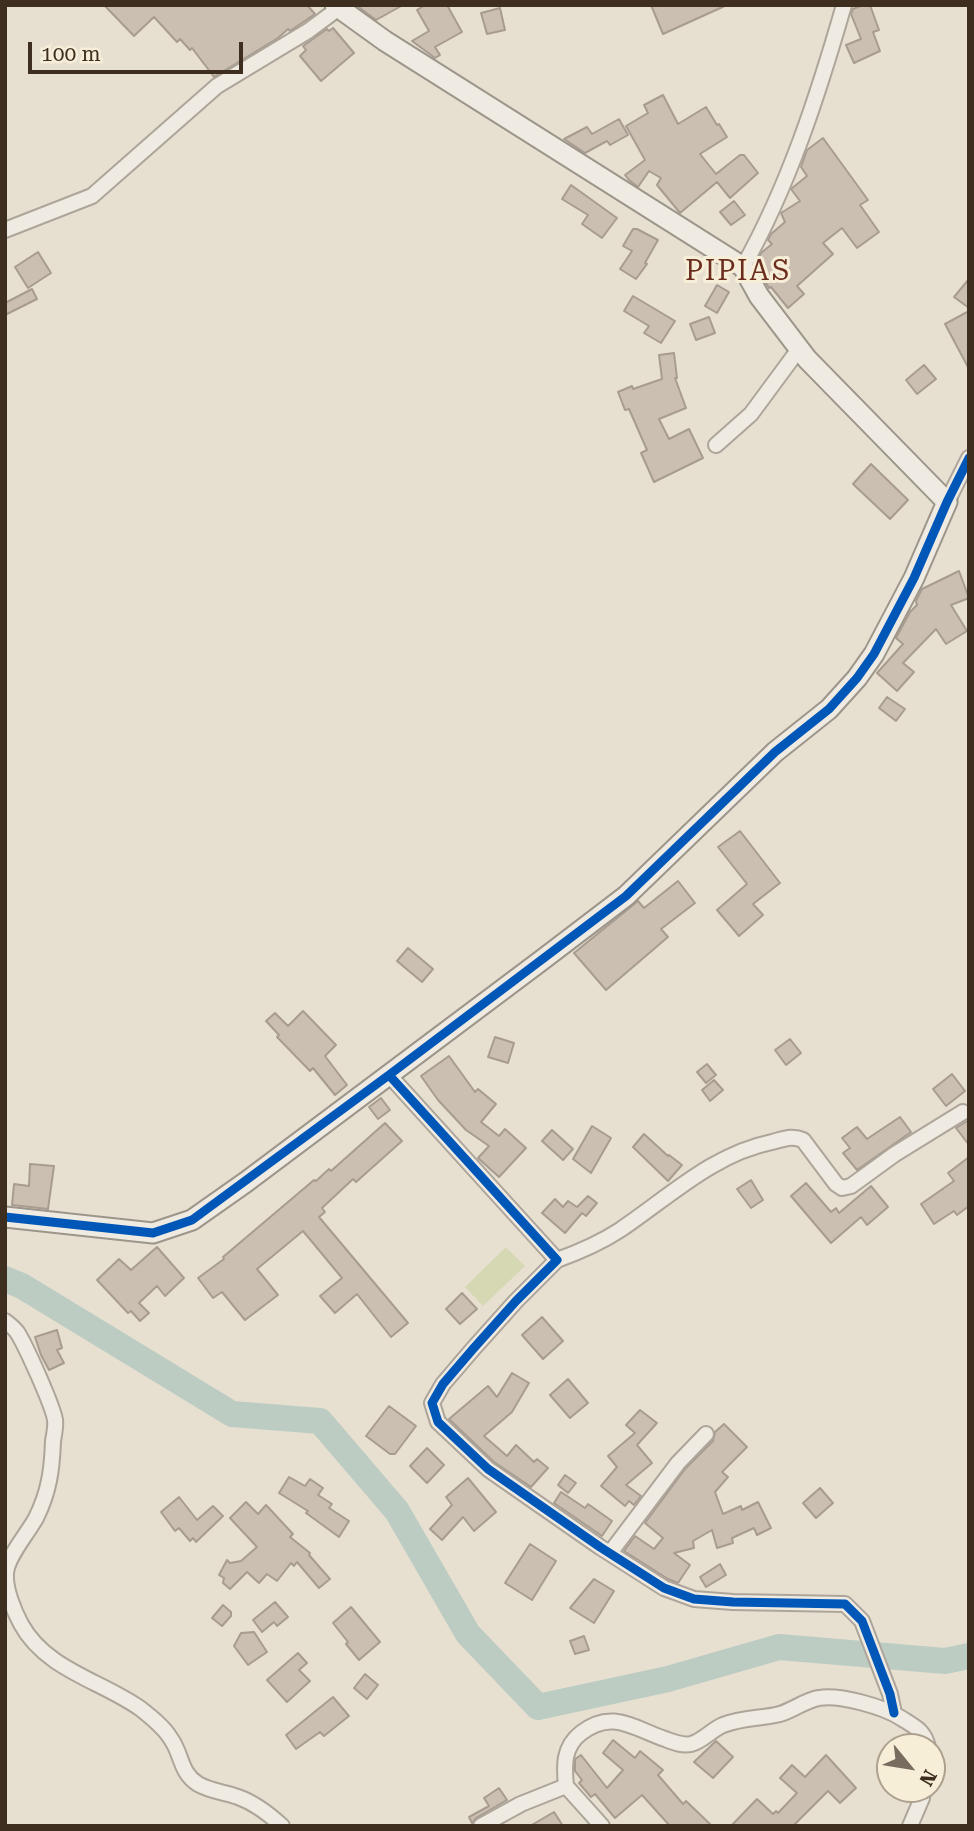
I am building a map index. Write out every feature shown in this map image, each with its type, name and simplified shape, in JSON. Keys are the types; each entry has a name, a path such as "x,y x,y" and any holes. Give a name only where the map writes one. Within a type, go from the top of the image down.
{"street":[{"path":"743,267 782,189 824,75 844,5"},
{"path":"5,230 92,196 216,86 308,31 337,7 385,41 743,267 759,296 803,354 947,502"},
{"path":"716,445 751,414 803,354"},
{"path":"5,1217 153,1233 173,1228 207,1210 626,896 775,752 829,709 857,678 874,654 914,578 969,458"},
{"path":"389,1075 557,1260"},
{"path":"894,1713 890,1694 862,1621 845,1604 694,1599 664,1588 488,1469 438,1422 432,1403 443,1384 473,1349 557,1260 584,1250 618,1231 710,1166 750,1146 797,1137 803,1140 836,1184 842,1188 850,1186 895,1154 963,1112"},
{"path":"5,1321 17,1332 55,1420 51,1477 37,1514 10,1560 6,1573 8,1588 22,1625 38,1647 50,1657 120,1695 159,1724 173,1740 187,1775 196,1783 253,1804 282,1826"},
{"path":"610,1553 678,1463 706,1434"},
{"path":"602,1826 566,1786 564,1768 575,1738 607,1720 618,1721 688,1745 701,1740 719,1727 746,1717 779,1714 819,1698 839,1697 894,1713 914,1724 923,1733"},
{"path":"481,1826 521,1804 566,1786"},
{"path":"910,1826 920,1803"}],"green space":[{"path":"506,1247 525,1266 483,1306 465,1287"}],"building":[{"path":"104,5 307,5 315,14 214,77 192,48 190,50 180,39 177,42 154,17 134,36"},
{"path":"356,5 403,5 376,20"},
{"path":"425,5 447,5 462,32 435,47 440,55 435,58 412,41 429,31 417,10"},
{"path":"651,5 727,5 663,34"},
{"path":"870,5 879,30 873,32 880,51 854,63 846,45 861,39 851,14 853,9"},
{"path":"500,8 505,30 487,34 481,13"},
{"path":"333,28 354,53 321,81 300,56 306,50 303,46 327,29 329,31"},
{"path":"663,95 678,124 706,107 717,125 719,124 727,137 700,154 716,174 740,155 744,155 758,173 730,198 717,182 680,213 657,185 661,178 649,171 638,187 629,180 625,175 645,160 626,126 648,113 644,105"},
{"path":"619,119 628,135 610,145 607,141 585,153 564,139 587,127 592,134"},
{"path":"823,138 868,200 860,205 879,232 857,248 842,228 823,243 833,254 797,286 804,294 788,308 771,287 769,288 755,264 761,253 772,244 768,240 771,234 785,222 781,213 800,201 791,189 807,176 801,167 807,150"},
{"path":"571,185 617,218 602,238 582,224 588,215 562,199"},
{"path":"734,201 745,215 731,225 720,212"},
{"path":"633,229 658,240 645,263 647,264 636,279 620,269 632,251 623,246"},
{"path":"38,252 51,273 28,288 15,267"},
{"path":"969,279 969,308 954,297"},
{"path":"717,285 729,292 717,313 705,306"},
{"path":"32,289 37,299 5,315 5,303"},
{"path":"633,296 675,321 661,343 644,333 649,326 624,311"},
{"path":"969,311 969,369 945,324"},
{"path":"709,317 715,333 696,340 690,324"},
{"path":"674,353 675,378 686,408 659,419 669,439 689,429 703,458 654,482 641,453 647,450 629,409 625,410 618,392 662,379 659,355"},
{"path":"924,365 936,379 917,394 906,380"},
{"path":"871,464 908,500 890,519 853,484"},
{"path":"959,571 969,598 951,605 967,631 946,644 936,629 903,663 914,672 897,691 877,673 903,644 896,638 910,612 917,605 916,601 922,589"},
{"path":"887,697 905,709 896,721 879,708"},
{"path":"740,831 780,883 753,904 763,915 739,936 717,910 747,884 718,847"},
{"path":"678,881 695,903 661,929 668,937 606,990 574,953 638,901 644,908"},
{"path":"408,948 433,969 422,982 397,961"},
{"path":"303,1011 336,1045 325,1056 347,1085 335,1095 313,1068 310,1071 277,1037 279,1035 266,1021 275,1013 288,1026"},
{"path":"495,1037 514,1043 508,1063 488,1057"},
{"path":"790,1039 801,1053 786,1065 775,1050"},
{"path":"449,1056 475,1092 478,1089 496,1104 481,1122 499,1136 505,1129 526,1148 499,1177 478,1158 489,1146 466,1130 438,1100 421,1076"},
{"path":"707,1064 716,1075 706,1083 697,1072"},
{"path":"952,1074 965,1091 946,1106 933,1089"},
{"path":"714,1080 723,1090 710,1101 702,1090"},
{"path":"381,1098 390,1110 378,1119 369,1107"},
{"path":"900,1117 911,1132 857,1170 843,1153 850,1148 842,1138 857,1127 867,1139"},
{"path":"969,1120 969,1145 956,1128"},
{"path":"385,1123 402,1141 356,1182 353,1179 322,1208 325,1212 319,1217 408,1323 391,1337 357,1294 335,1313 320,1296 342,1278 303,1231 257,1269 278,1295 245,1320 222,1292 213,1298 198,1278 224,1259 223,1257 314,1180 329,1169 331,1171"},
{"path":"592,1126 611,1138 591,1173 573,1159"},
{"path":"552,1130 573,1149 563,1160 542,1141"},
{"path":"644,1134 682,1165 668,1181 633,1147"},
{"path":"969,1157 969,1206 957,1215 954,1211 934,1224 921,1204 954,1181 948,1173"},
{"path":"30,1164 54,1166 48,1209 12,1205 14,1184 29,1186"},
{"path":"751,1180 763,1200 751,1208 737,1189"},
{"path":"806,1183 831,1212 836,1208 839,1213 871,1186 888,1207 867,1225 861,1217 831,1243 791,1196"},
{"path":"588,1196 597,1203 586,1216 582,1213 565,1233 542,1213 555,1199 563,1207 568,1201 577,1207"},
{"path":"157,1247 184,1278 165,1296 157,1286 139,1303 149,1313 140,1321 131,1311 128,1313 97,1280 119,1259 131,1270"},
{"path":"462,1293 477,1309 460,1324 446,1309"},
{"path":"542,1317 563,1341 543,1359 522,1335"},
{"path":"57,1330 62,1348 57,1350 64,1363 49,1370 35,1337"},
{"path":"512,1373 529,1383 512,1412 484,1436 507,1456 516,1445 534,1462 537,1459 548,1468 531,1487 494,1462 449,1419 488,1386 497,1397"},
{"path":"568,1379 588,1403 570,1418 550,1395"},
{"path":"389,1406 416,1426 395,1454 390,1454 366,1436"},
{"path":"640,1410 657,1423 637,1445 652,1463 626,1485 641,1496 634,1505 629,1501 625,1506 601,1486 617,1467 608,1456 635,1433 626,1425"},
{"path":"724,1424 747,1447 722,1472 728,1477 715,1492 723,1514 741,1506 742,1510 758,1502 771,1528 757,1535 754,1528 732,1538 733,1543 717,1548 712,1530 693,1541 694,1548 674,1553 690,1565 678,1583 624,1551 635,1536 654,1549 663,1538 645,1523 685,1469 713,1441 715,1432"},
{"path":"427,1448 444,1465 427,1483 410,1466"},
{"path":"565,1475 576,1483 568,1493 558,1485"},
{"path":"289,1477 305,1486 310,1479 323,1488 318,1495 332,1504 329,1508 349,1521 339,1537 306,1513 308,1511 279,1493"},
{"path":"468,1478 496,1512 474,1531 463,1517 442,1540 430,1529 452,1505 446,1497"},
{"path":"820,1488 833,1503 816,1518 803,1503"},
{"path":"561,1492 585,1508 588,1504 612,1521 602,1536 554,1503"},
{"path":"179,1497 197,1520 213,1506 223,1516 196,1542 193,1538 190,1541 179,1528 175,1531 161,1512"},
{"path":"246,1502 258,1514 266,1505 293,1534 290,1537 310,1553 330,1579 319,1588 297,1562 294,1566 291,1563 277,1581 267,1574 259,1583 247,1572 230,1589 223,1583 224,1578 219,1575 227,1560 230,1563 241,1561 257,1547 230,1518"},
{"path":"530,1544 556,1561 532,1600 505,1583"},
{"path":"720,1564 726,1575 706,1587 700,1577"},
{"path":"594,1579 614,1591 594,1623 570,1608"},
{"path":"275,1602 288,1617 277,1626 274,1622 262,1632 253,1620"},
{"path":"223,1605 231,1612 231,1616 222,1626 212,1618"},
{"path":"351,1607 380,1642 359,1660 333,1623"},
{"path":"254,1632 267,1652 248,1665 234,1646 241,1633"},
{"path":"584,1636 589,1650 575,1654 570,1641"},
{"path":"298,1653 307,1663 299,1670 310,1681 287,1702 267,1680"},
{"path":"365,1674 378,1685 367,1699 354,1688"},
{"path":"333,1697 349,1716 324,1736 320,1732 296,1749 286,1735"},
{"path":"613,1740 635,1758 640,1751 663,1770 658,1775 683,1804 686,1801 712,1826 670,1826 642,1795 615,1818 595,1794 591,1797 579,1783 582,1780 575,1771 575,1759 581,1755 607,1788 623,1770 603,1753"},
{"path":"716,1741 733,1757 713,1778 694,1762"},
{"path":"826,1755 856,1788 840,1803 828,1791 793,1826 731,1826 757,1799 773,1814 776,1811 778,1813 797,1793 780,1778 792,1765 805,1777"},
{"path":"499,1788 507,1800 472,1823 469,1817 489,1806 484,1798"},
{"path":"554,1812 563,1826 530,1826"}],"waterway":[{"path":"5,1279 22,1286 232,1414 320,1421 397,1511 468,1634 538,1707 668,1679 779,1647 945,1661 969,1656"}],"cycle path":[{"path":"5,1217 153,1233 192,1220 626,896 775,752 829,709 857,678 874,654 914,578 969,458"},
{"path":"389,1075 557,1260 516,1301 443,1384 432,1403 438,1422 488,1469 664,1588 694,1599 845,1604 862,1621 890,1694 894,1713"}],"district":[{"name":"PIPIAS","path":"738,272"}]}
